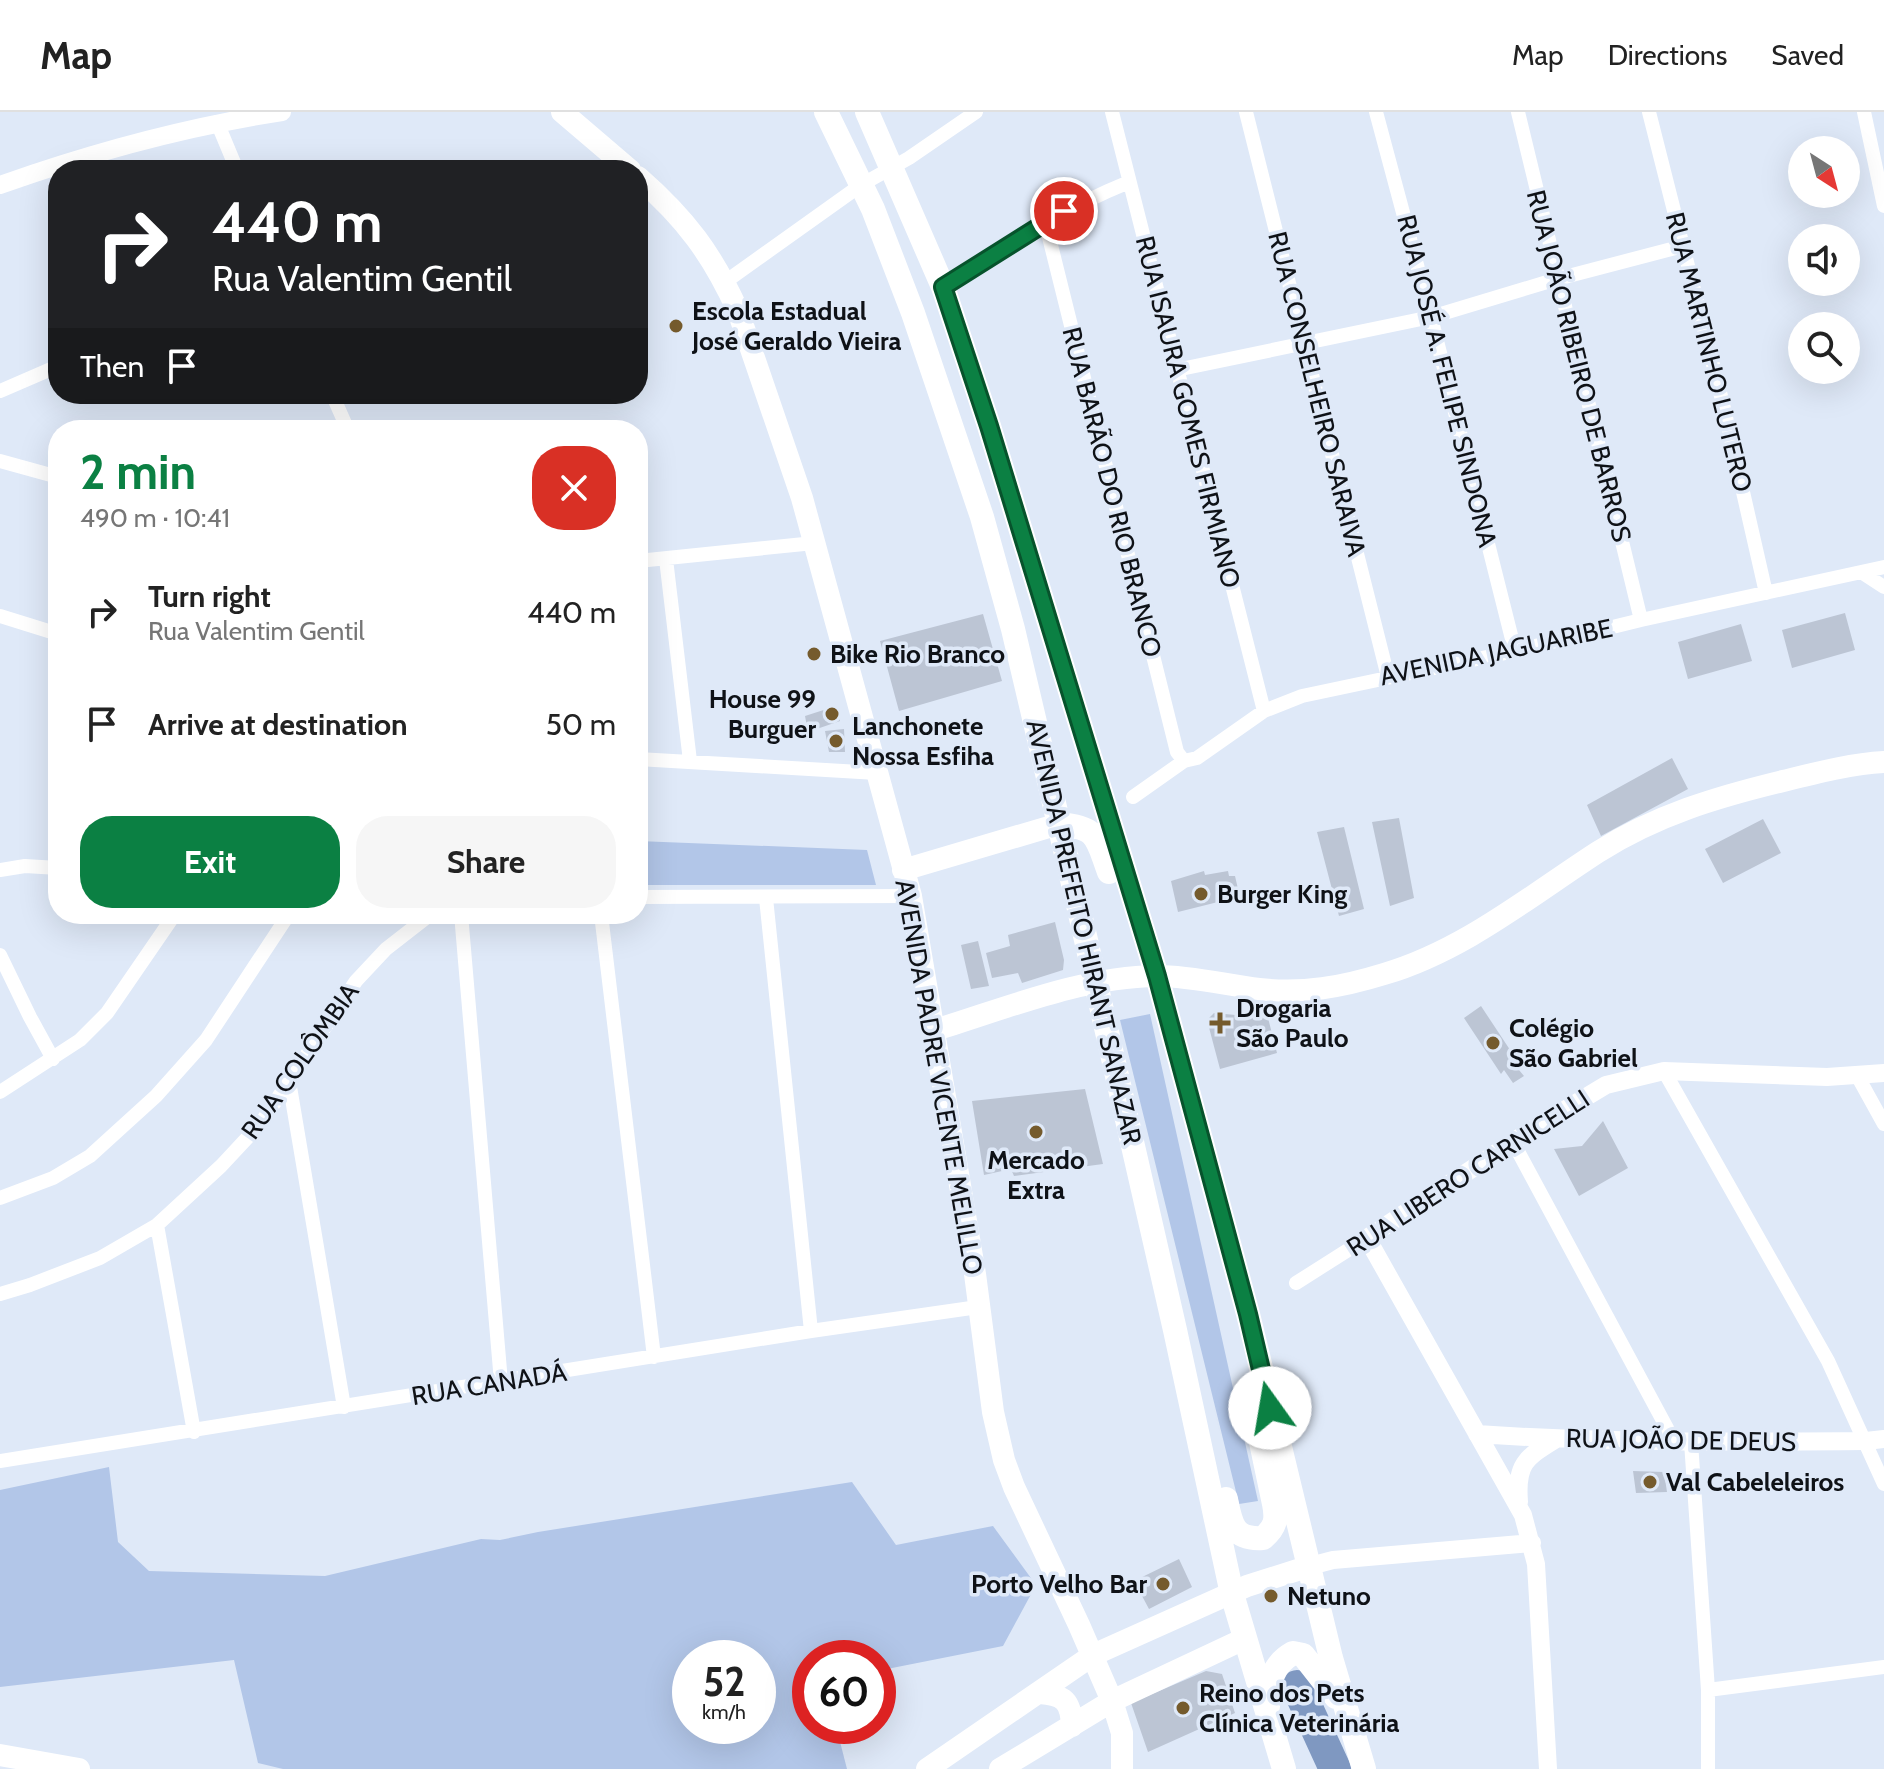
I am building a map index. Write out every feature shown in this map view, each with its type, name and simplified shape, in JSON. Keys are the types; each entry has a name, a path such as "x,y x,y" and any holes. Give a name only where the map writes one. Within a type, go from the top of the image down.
{"main road":[{"path":"562,112 618,160"},
{"name":"AVENIDA PREFEITO HIRANT SANAZAR","path":"826,112 873,209 913,313 982,517 1013,629 1185,1373 1239,1590 1244,1639 1284,1769"},
{"name":"AVENIDA PREFEITO HIRANT SANAZAR","path":"867,112 943,287 989,426 1157,976 1263,1380 1300,1569 1364,1769"},
{"name":"AVENIDA PADRE VICENTE MELILLO","path":"648,187 702,243 725,282 742,320 802,498 911,896 935,1030 993,1412 1004,1460 1112,1701 1122,1733 1122,1769"},
{"path":"935,1030 1095,983 1157,976 1293,991 1327,990 1387,974 1430,957 1479,930 1599,851 1634,830 1677,811 1831,769 1884,762"},
{"path":"903,870 1059,824 1083,826 1090,831 1101,850 1123,903 1140,921"},
{"path":"1185,1373 1204,1400 1230,1517 1238,1533 1246,1539 1263,1538 1277,1519 1254,1409 1263,1380"},
{"path":"927,1769 1093,1655 1239,1590 1300,1569"},
{"path":"1000,1769 1112,1701 1244,1639"},
{"path":"1273,1728 1268,1705 1271,1682 1278,1662 1293,1653 1303,1655 1314,1666 1347,1712"},
{"path":"1040,1693 1057,1695 1066,1701 1071,1710 1072,1726"},
{"path":"0,1755 79,1769"}],"street":[{"path":"70,160 217,122 282,112"},
{"path":"725,282 861,185 976,112"},
{"name":"RUA ISAURA GOMES FIRMIANO","path":"1112,112 1264,711"},
{"name":"RUA CONSELHEIRO SARAIVA","path":"1246,112 1388,677"},
{"name":"RUA JOSÉ A. FELIPE SINDONA","path":"1376,112 1515,651"},
{"name":"RUA JOÃO RIBEIRO DE BARROS","path":"1518,112 1641,620"},
{"name":"RUA MARTINHO LUTERO","path":"1649,112 1723,404 1766,593"},
{"path":"1864,112 1884,206"},
{"path":"217,122 233,160"},
{"path":"0,185 48,168"},
{"path":"943,287 1045,221 1084,200 1129,182"},
{"name":"RUA BARÃO DO RIO BRANCO","path":"1045,221 1177,752 1184,761"},
{"path":"1176,370 1431,317 1557,279 1683,246"},
{"path":"0,391 48,370"},
{"path":"0,461 48,474"},
{"path":"648,560 814,543"},
{"path":"666,559 690,761"},
{"name":"AVENIDA JAGUARIBE","path":"1133,797 1184,761 1197,758 1264,711 1302,696 1884,567"},
{"path":"1861,572 1884,587"},
{"path":"0,616 48,631"},
{"path":"648,759 877,773"},
{"path":"0,870 25,866 48,867"},
{"path":"648,897 911,896"},
{"path":"766,898 811,1331"},
{"path":"0,1092 80,1040 107,1013 168,924"},
{"path":"0,1198 53,1178 90,1156 156,1096 206,1040 282,924"},
{"name":"RUA COLÔMBIA","path":"0,1294 100,1258 157,1225 221,1166 261,1123 356,981 386,949 418,924"},
{"path":"462,924 501,1382"},
{"path":"602,924 654,1357"},
{"path":"0,955 53,1059"},
{"path":"1664,1071 1875,1440 1884,1484"},
{"name":"RUA LIBERO CARNICELLI","path":"1296,1283 1606,1085 1664,1071 1858,1077 1884,1073"},
{"path":"1858,1077 1884,1124"},
{"path":"289,1081 344,1407"},
{"path":"1513,1142 1683,1442 1708,1690 1708,1769"},
{"path":"157,1225 194,1432"},
{"path":"1367,1238 1519,1505 1532,1543 1540,1599 1548,1769"},
{"name":"RUA CANADÁ","path":"0,1461 978,1307"},
{"name":"RUA JOÃO DE DEUS","path":"1477,1434 1683,1442 1875,1440"},
{"path":"1519,1505 1521,1467 1528,1456 1556,1439"},
{"path":"1300,1569 1333,1560 1532,1543"},
{"path":"1708,1690 1884,1667"}],"shaded area":[{"path":"648,841 867,850 876,885 648,885"},
{"path":"1150,1014 1258,1501 1239,1504 1120,1020"},
{"path":"109,1467 118,1542 149,1571 325,1576 481,1539 500,1540 852,1482 896,1545 993,1526 1036,1585 1003,1646 896,1667 896,1640 792,1640 792,1744 841,1744 847,1769 283,1769 258,1763 234,1660 0,1687 0,1490"}],"building":[{"path":"1845,613 1855,650 1792,668 1782,630"},
{"path":"983,614 1002,681 899,711 880,641"},
{"path":"1741,624 1752,661 1688,679 1678,642"},
{"path":"836,706 840,721 808,732 805,716"},
{"name":"Lanchonete Nossa Esfiha","path":"844,729 845,752 829,752 825,731"},
{"path":"1672,758 1688,789 1601,836 1587,805"},
{"path":"1399,818 1414,898 1390,906 1372,822"},
{"path":"1763,819 1781,853 1723,883 1705,849"},
{"path":"1344,827 1364,909 1339,916 1317,832"},
{"name":"Burger King","path":"1204,871 1205,875 1228,871 1229,876 1235,876 1238,889 1227,890 1230,899 1178,912 1171,881"},
{"path":"1055,922 1064,960 1063,970 1022,983 1018,973 992,978 986,953 1010,946 1008,935"},
{"path":"978,941 989,986 971,989 961,945"},
{"name":"Colégio São Gabriel","path":"1481,1006 1522,1068 1519,1070 1524,1076 1513,1083 1504,1070 1501,1074 1464,1018"},
{"path":"1214,1013 1268,1018 1277,1053 1220,1069 1207,1020"},
{"name":"Mercado Extra","path":"1085,1089 1103,1164 1014,1176 1011,1169 984,1175 972,1101"},
{"path":"1603,1121 1628,1168 1579,1196 1554,1149 1582,1146"},
{"name":"Val Cabeleleiros","path":"1633,1471 1664,1472 1667,1492 1636,1493"},
{"name":"Porto Velho Bar","path":"1179,1559 1192,1587 1149,1609 1134,1581"},
{"name":"Reino dos Pets Clínica Veterinária","path":"1206,1671 1222,1674 1235,1713 1148,1752 1131,1703"}],"waterway":[{"path":"1297,1686 1335,1769"}],"place":[{"name":"Escola Estadual José Geraldo Vieira","path":"676,326"},
{"name":"Bike Rio Branco","path":"814,654"},
{"name":"House 99 Burguer","path":"832,714"},
{"name":"Lanchonete Nossa Esfiha","path":"836,741"},
{"name":"Burger King","path":"1201,894"},
{"name":"Drogaria São Paulo","path":"1220,1023"},
{"name":"Colégio São Gabriel","path":"1493,1043"},
{"name":"Mercado Extra","path":"1036,1132"},
{"name":"Val Cabeleleiros","path":"1650,1482"},
{"name":"Porto Velho Bar","path":"1163,1584"},
{"name":"Netuno","path":"1271,1596"},
{"name":"Reino dos Pets Clínica Veterinária","path":"1183,1708"}],"route":[{"path":"1064,211 943,287 989,426 1157,976 1248,1314 1270,1408"}]}
